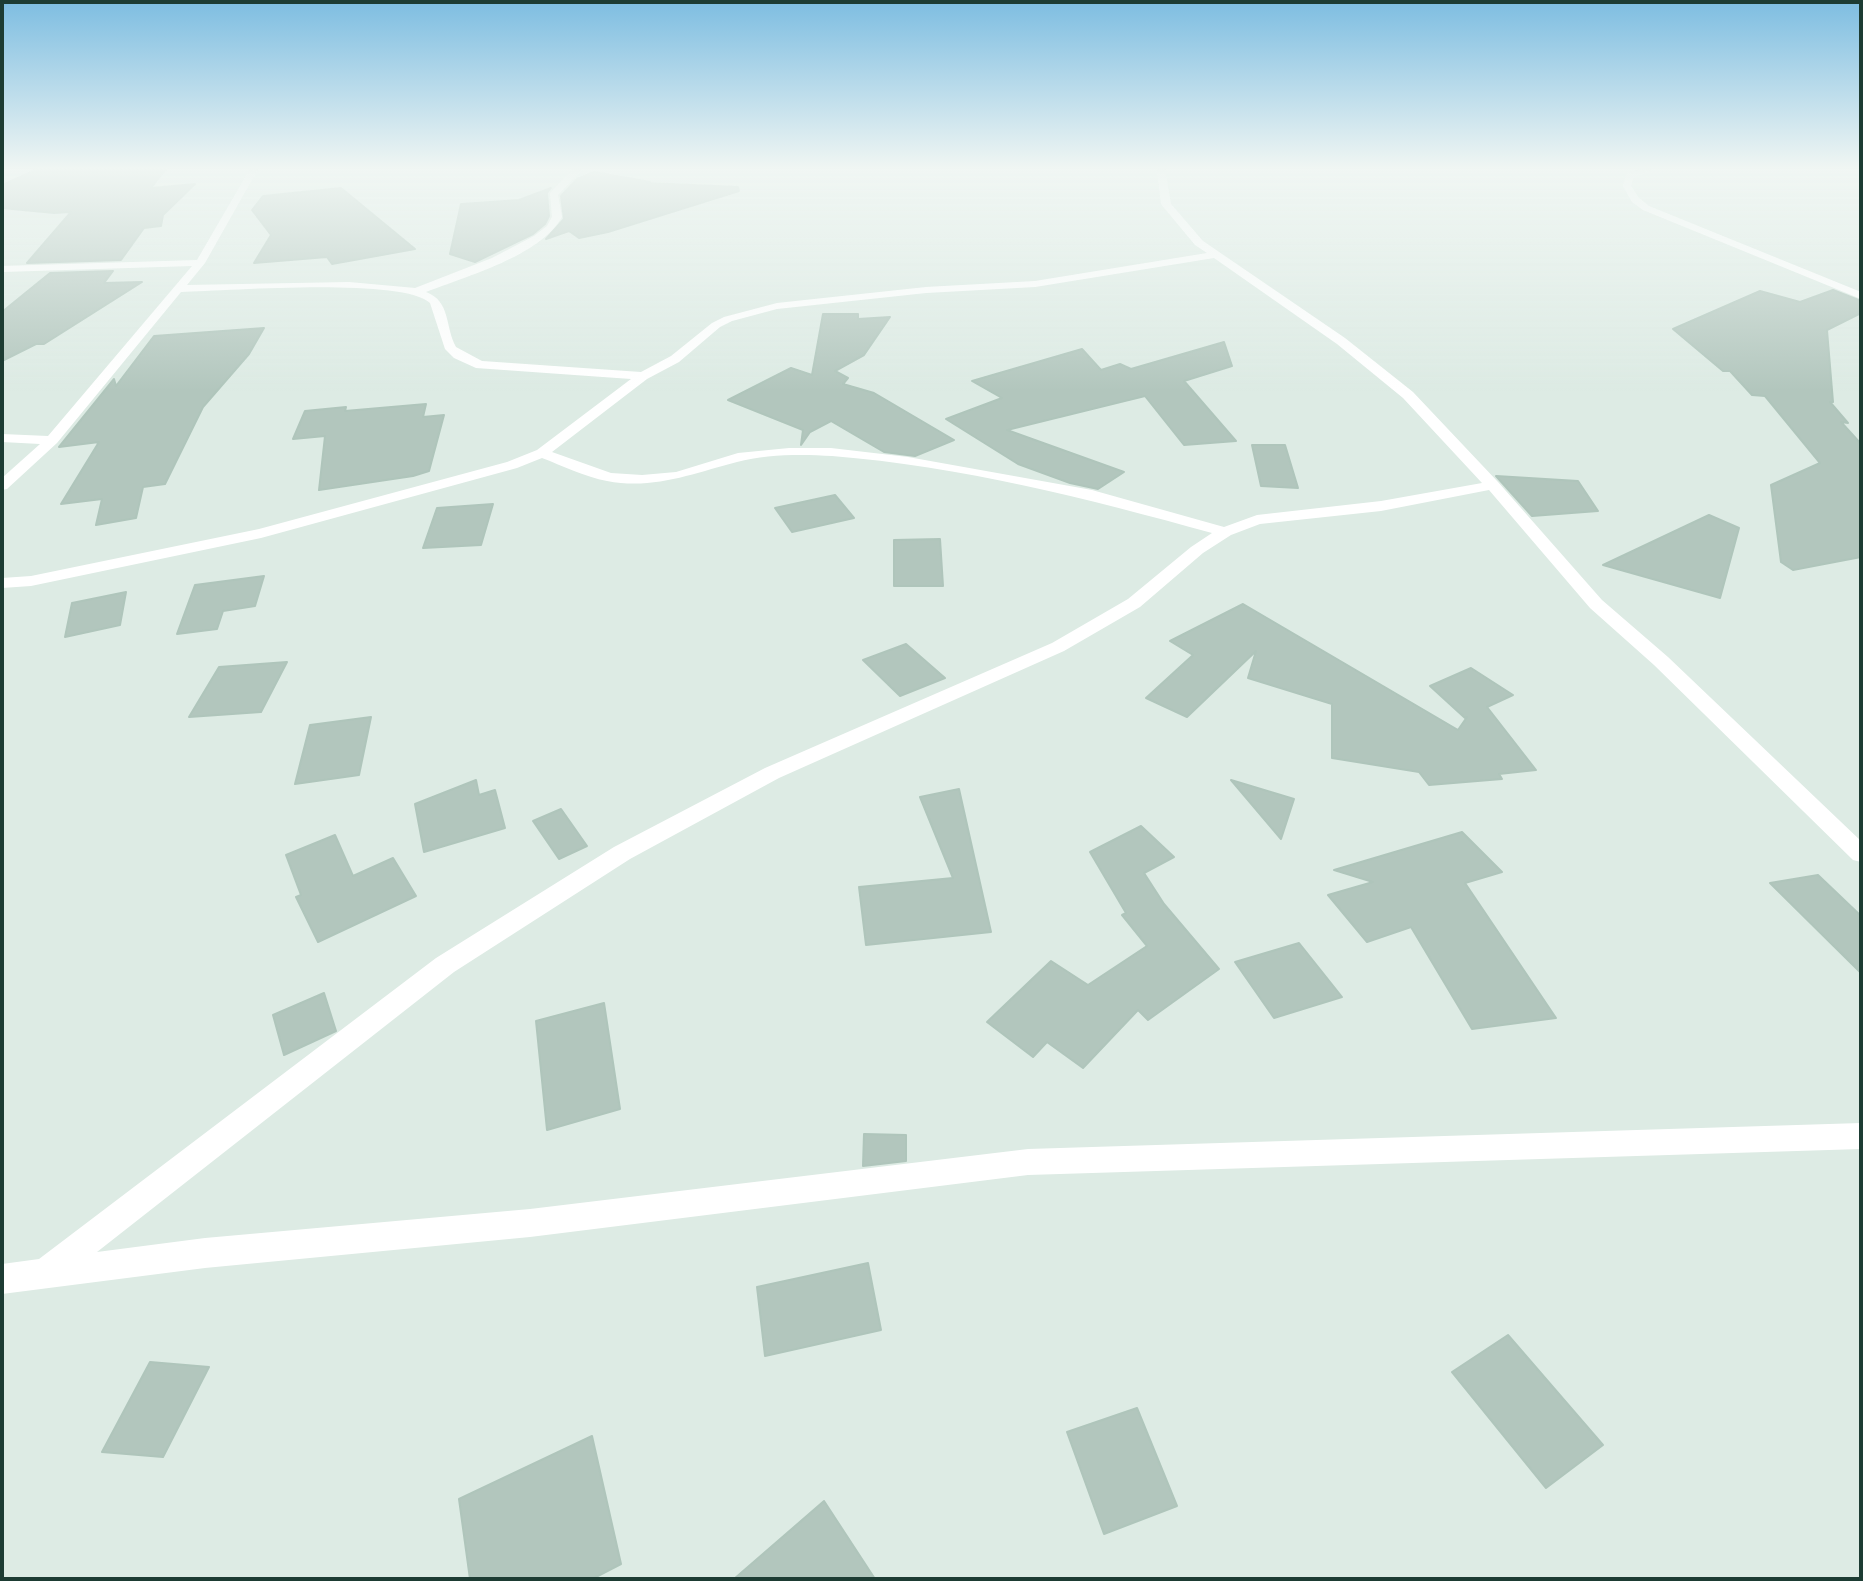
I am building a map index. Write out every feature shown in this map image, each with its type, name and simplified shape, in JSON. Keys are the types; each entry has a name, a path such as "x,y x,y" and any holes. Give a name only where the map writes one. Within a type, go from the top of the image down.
{"street":[{"path":"2,486 52,440 200,263 212,243"},
{"path":"418,290 529,243"},
{"path":"1199,243 1341,341 1408,395 1493,485 1596,604 1661,662 1861,854"},
{"path":"1731,243 1861,296"},
{"path":"2,583 31,581 261,533 439,487 542,453 643,376 676,359 716,325 777,306 926,290 1035,285 1215,255"},
{"path":"2,269 200,263"},
{"path":"178,289 384,286 418,290 432,298 438,306 449,347 463,358 480,365 643,376"},
{"path":"2,438 52,440"},
{"path":"542,453 609,477 642,479 677,476 738,457 789,452 831,452 883,458 1024,480 1092,495 1225,532"},
{"path":"47,1272 445,965 622,852 772,774 1058,647 1134,603 1197,550 1225,532 1257,520 1381,506 1493,485"},
{"path":"2,1279 218,1251 530,1223 1028,1162 1861,1136"}],"building":[{"path":"44,243 133,243 121,260 27,263"},
{"path":"266,243 407,243 415,249 332,264 327,257 254,263"},
{"path":"452,243 515,243 475,262 450,254"},
{"path":"113,271 104,283 142,282 44,344 36,344 2,361 2,312 50,273"},
{"path":"1833,290 1861,301 1861,313 1827,330 1833,402 1830,402 1848,423 1841,422 1861,444 1861,557 1793,570 1781,562 1771,485 1820,463 1765,396 1752,395 1730,371 1723,371 1673,329 1760,291 1800,302"},
{"path":"823,314 858,314 858,319 890,317 864,355 835,371 848,378 843,384 874,393 954,440 915,456 884,452 831,421 810,432 801,445 803,430 728,400 791,368 812,375"},
{"path":"264,328 249,354 203,407 165,484 143,487 136,518 96,525 102,499 61,504 99,442 59,447 114,379 116,386 154,336"},
{"path":"1224,342 1232,366 1184,381 1236,441 1184,445 1145,396 1007,430 1124,472 1098,489 1070,483 1018,464 946,419 1002,398 972,381 1082,349 1101,370 1120,364 1131,369"},
{"path":"426,404 423,417 444,415 429,471 413,476 319,490 325,436 293,439 305,411 346,407 345,411"},
{"path":"1252,445 1285,445 1298,488 1261,486"},
{"path":"1496,476 1578,481 1598,511 1532,516"},
{"path":"835,495 854,518 792,532 775,508"},
{"path":"493,504 481,545 423,548 437,508"},
{"path":"1709,515 1739,528 1720,598 1603,565"},
{"path":"940,539 943,586 894,586 894,540"},
{"path":"264,576 255,606 223,611 217,629 177,634 195,585"},
{"path":"126,592 120,625 65,637 72,603"},
{"path":"1243,604 1458,730 1467,717 1430,686 1471,668 1513,695 1487,707 1536,770 1499,774 1502,779 1429,785 1419,772 1332,758 1332,704 1248,678 1256,651 1187,717 1146,698 1193,655 1170,641"},
{"path":"906,644 945,678 900,696 863,660"},
{"path":"287,662 261,712 189,717 219,667"},
{"path":"371,717 359,775 295,784 310,725"},
{"path":"476,780 479,795 495,790 505,828 424,852 415,804"},
{"path":"1231,780 1294,799 1281,839"},
{"path":"959,789 991,932 866,945 859,887 953,878 920,797"},
{"path":"561,809 587,846 559,859 533,821"},
{"path":"1141,826 1174,857 1144,873 1164,904 1219,969 1148,1020 1138,1010 1083,1068 1047,1042 1033,1057 987,1022 1051,961 1088,985 1147,946 1122,915 1126,913 1090,852"},
{"path":"1462,832 1502,872 1465,883 1556,1018 1472,1029 1411,927 1367,942 1328,895 1373,882 1334,870"},
{"path":"335,835 353,876 393,858 416,896 318,942 296,897 301,895 286,855"},
{"path":"1818,875 1861,916 1861,973 1770,883"},
{"path":"1299,943 1342,997 1274,1018 1235,962"},
{"path":"324,993 336,1031 284,1055 273,1015"},
{"path":"604,1003 620,1109 547,1130 536,1021"},
{"path":"864,1134 906,1135 906,1161 863,1166"},
{"path":"868,1263 881,1330 765,1356 757,1287"},
{"path":"1508,1335 1603,1445 1546,1488 1452,1372"},
{"path":"150,1362 209,1367 163,1457 102,1452"},
{"path":"1137,1408 1177,1506 1104,1534 1067,1432"},
{"path":"592,1436 621,1564 592,1579 470,1579 459,1499"},
{"path":"824,1501 875,1579 734,1579"}]}
